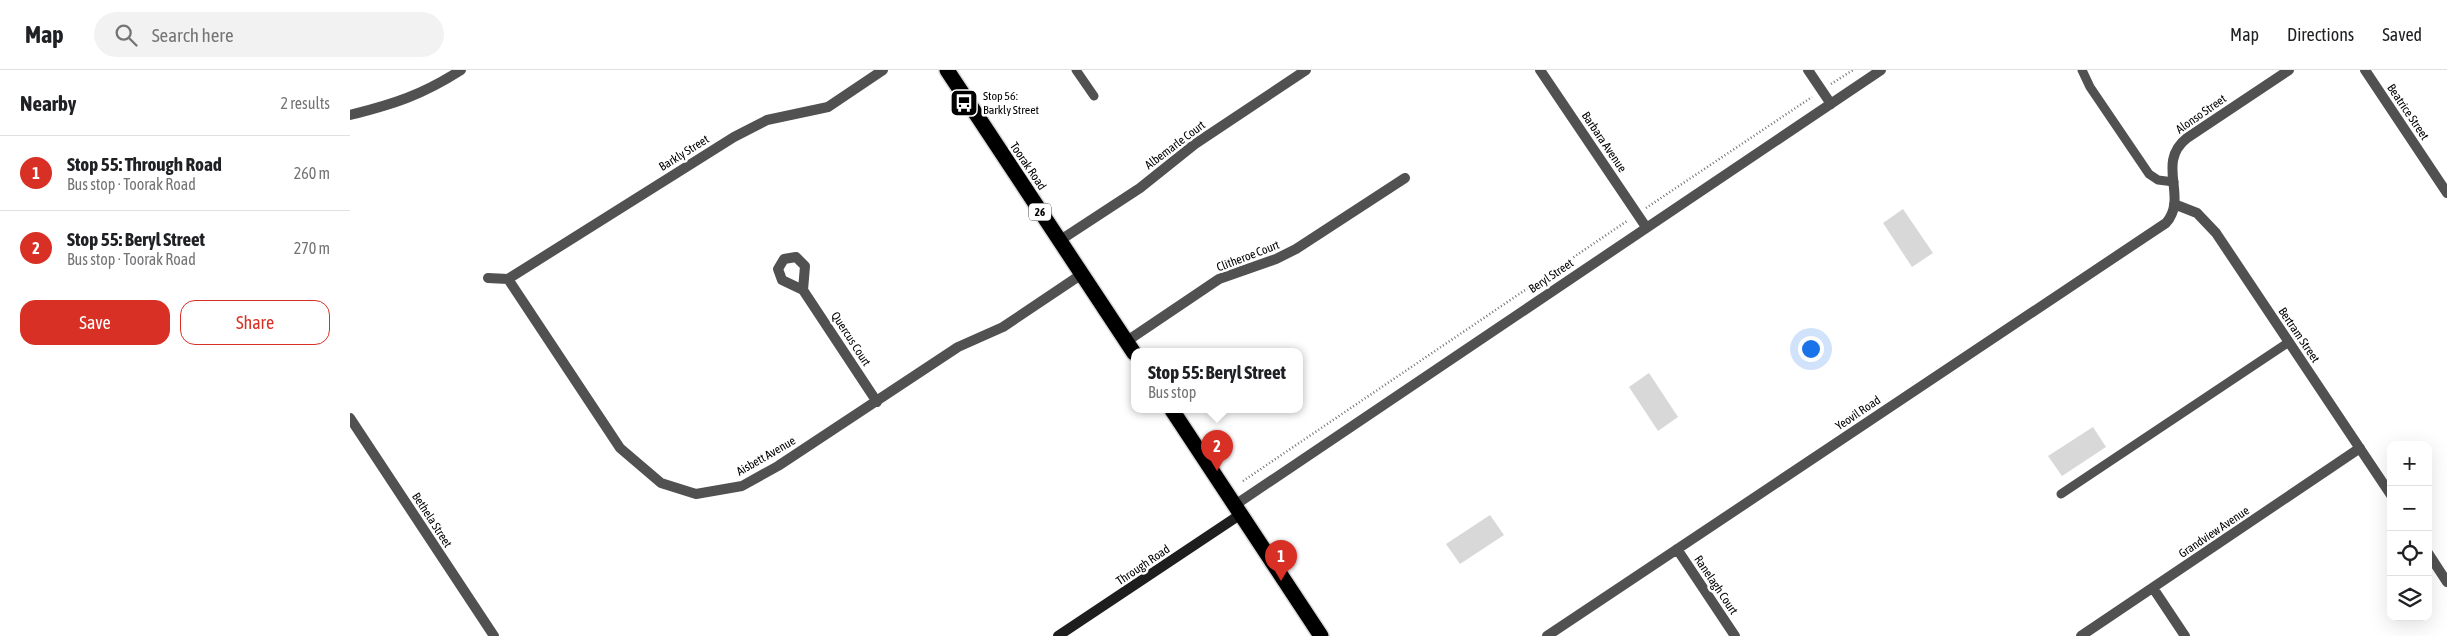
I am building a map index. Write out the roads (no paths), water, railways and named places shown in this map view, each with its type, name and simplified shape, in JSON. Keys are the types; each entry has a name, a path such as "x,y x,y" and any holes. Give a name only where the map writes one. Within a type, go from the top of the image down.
{"highway":[{"name":"Toorak Road","path":"946,70 1131,347"},
{"path":"1174,413 1321,636"}],"street":[{"path":"350,115 398,104 440,84 461,70"},
{"name":"Barkly Street","path":"508,279 734,137 767,120 828,107 883,70"},
{"name":"Albemarle Court","path":"1059,240 1140,188 1195,144 1306,70"},
{"name":"Barbara Avenue","path":"1540,70 1646,228"},
{"path":"1808,70 1830,104"},
{"name":"Beryl Street","path":"1238,510 1646,228 1881,70"},
{"name":"Alonso Street","path":"2174,204 2172,157 2181,142 2289,70"},
{"name":"Beatrice Street","path":"2365,70 2447,193"},
{"name":"Clitheroe Court","path":"1131,347 1219,280 1285,255 1404,178"},
{"name":"Bertram Street","path":"2174,204 2197,213 2216,233 2387,490"},
{"name":"Yeovil Road","path":"1546,636 2161,226 2169,219 2174,204"},
{"name":"Aisbett Avenue","path":"508,279 620,448 661,483 696,494 742,486 778,466 958,348 1003,327 1082,274"},
{"path":"488,278 508,279"},
{"name":"Quercus Court","path":"803,290 877,402"},
{"name":"Bethela Street","path":"350,418 494,636"},
{"name":"Grandview Avenue","path":"2081,636 2360,448"},
{"name":"Through Road","path":"1058,636 1238,510"},
{"name":"Ranelagh Court","path":"1677,548 1735,636"},
{"path":"2432,559 2447,582"},
{"path":"2153,588 2185,636"}],"lane":[{"path":"1076,70 1094,96"},
{"path":"2082,70 2090,87 2150,174 2158,180 2174,182"},
{"path":"2061,494 2289,342"}],"tram line":[{"path":"942,70 1131,356"},
{"path":"951,70 1135,348"},
{"path":"1169,413 1317,636"},
{"path":"1179,413 1253,527"}],"place":[{"name":"Stop 56: Barkly Street","path":"964,103"},
{"name":"Stop 55: Beryl Street","path":"1217,471"},
{"name":"Stop 55: Through Road","path":"1281,581"}]}
